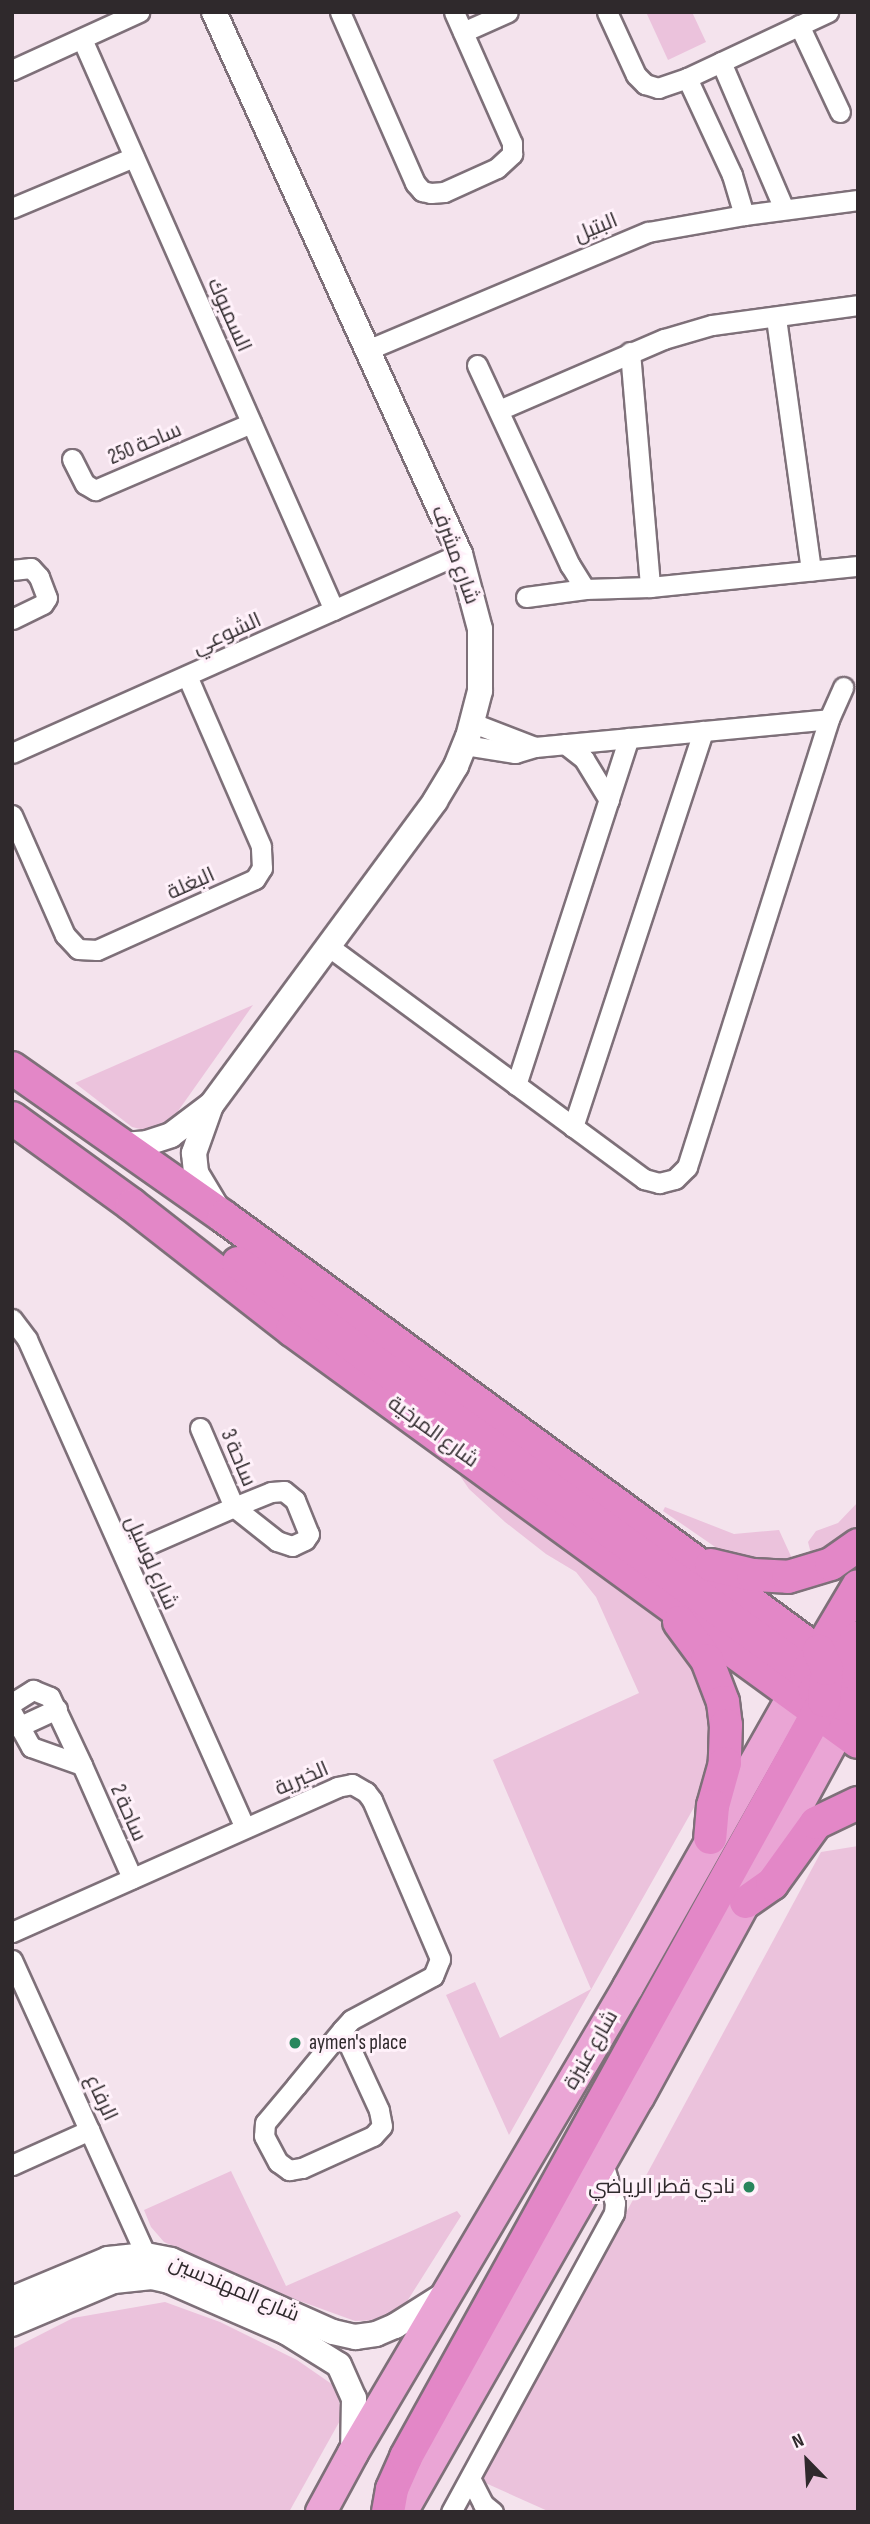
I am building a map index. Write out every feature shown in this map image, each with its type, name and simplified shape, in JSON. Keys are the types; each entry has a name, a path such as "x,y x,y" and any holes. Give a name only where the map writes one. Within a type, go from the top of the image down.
{"highway":[{"path":"12,1068 224,1217 700,1564 836,1695"},
{"name":"شارع المرخية","path":"12,1118 132,1205 292,1330 656,1594 836,1695"},
{"path":"132,1205 189,1231 251,1272 836,1695"},
{"path":"700,1564 753,1575 788,1577 831,1564 858,1545"},
{"name":"شارع عنيزة","path":"836,1695 858,1586"},
{"path":"656,1594 707,1660 723,1702 726,1743 711,1814 710,1838"},
{"path":"388,2512 392,2489 405,2457 836,1695 858,1638"},
{"path":"746,1902 772,1884 816,1823 858,1803"}],"main road":[{"name":"شارع عنيزة","path":"321,2512 353,2453 628,1987 710,1838 836,1695"},
{"name":"شارع عنيزة","path":"402,2512 603,2163 746,1902 836,1695"}],"street":[{"path":"12,70 139,12"},
{"name":"شارع مشرف","path":"214,12 460,554 472,589 481,641 480,691 469,734 435,801 212,1104 194,1153 195,1173 203,1189 224,1217"},
{"path":"340,12 415,183 422,191 431,193 444,192 497,169 512,154 512,143 454,12"},
{"path":"463,33 508,12"},
{"path":"607,12 636,75 645,84 657,88 687,78 828,12"},
{"path":"799,25 840,112"},
{"name":"السمبوك","path":"82,39 334,610"},
{"path":"722,62 784,209"},
{"path":"687,78 732,175 744,215"},
{"path":"12,208 134,157"},
{"path":"732,175 746,161 752,160 765,166"},
{"name":"البتيل","path":"367,350 635,237 678,225 858,200"},
{"path":"499,410 630,352 712,326 858,305"},
{"path":"776,318 811,571"},
{"path":"630,352 650,587"},
{"path":"477,365 570,565 585,589"},
{"name":"ساحة 250","path":"72,459 85,484 95,490 251,423"},
{"name":"الشوعي","path":"12,753 460,554"},
{"path":"526,597 585,589 650,587 858,566"},
{"path":"12,570 31,568 39,577 47,598 43,604 12,619"},
{"name":"البغلة","path":"12,815 65,935 78,950 97,950 255,878 262,868 261,846 187,677"},
{"path":"328,946 644,1179 659,1183 675,1179 687,1167 829,719 843,687"},
{"path":"469,734 535,747 829,719"},
{"path":"573,1127 702,731"},
{"path":"516,1085 629,738"},
{"path":"565,744 584,759 609,800"},
{"name":"شارع مشرف","path":"121,1145 147,1143 171,1135 212,1104"},
{"name":"شارع لوسيل","path":"12,1319 23,1329 245,1828"},
{"name":"ساحة 3","path":"124,1555 234,1507 200,1427"},
{"path":"12,1703 26,1692 38,1690 50,1698 57,1709 15,1720 31,1748 82,1765"},
{"name":"ساحة 2","path":"57,1709 132,1878"},
{"name":"الخيرية","path":"12,1931 344,1784 358,1786 372,1800 440,1959 433,1976 358,2014 342,2030 263,2128 282,2167 289,2170 303,2168 379,2132 382,2118 342,2030"},
{"name":"الرفاع","path":"12,1960 146,2255"},
{"path":"12,2165 90,2130"},
{"path":"450,2512 614,2213 615,2203 603,2163"},
{"name":"شارع المهندسين","path":"12,2299 108,2259 146,2255 171,2260 333,2332 355,2337 376,2334 396,2326 450,2291"},
{"name":"شارع المهندسين","path":"12,2324 114,2281 152,2277 181,2286 286,2332 339,2365 349,2381 354,2398 353,2453"},
{"path":"470,2478 476,2494 493,2512"}],"shaded area":[{"path":"646,12 692,12 706,42 668,60"},
{"path":"253,1005 171,1121 158,1129 149,1131 132,1127 75,1083"},
{"path":"452,1464 582,1555 681,1634 719,1716 710,1779 509,2135 446,1995 475,1982 500,2038 591,1989 493,1760 639,1693 596,1597 576,1572 546,1554 505,1522 469,1489"},
{"path":"858,1502 858,1532 813,1561 808,1542 816,1531 838,1523"},
{"path":"665,1507 734,1534 779,1530 795,1565 746,1561 721,1551 663,1511"},
{"name":"نادي قطر الرياضي","path":"858,1846 858,2512 550,2512 481,2481 821,1852"},
{"path":"231,2171 286,2286 457,2211 461,2216 406,2303 378,2320 355,2321 275,2292 164,2242 151,2227 144,2210"},
{"path":"165,2302 220,2322 297,2360 336,2387 342,2417 289,2512 12,2512 12,2349 73,2318"}],"place":[{"name":"aymen's place","path":"295,2043"},
{"name":"نادي قطر الرياضي","path":"749,2187"}]}
